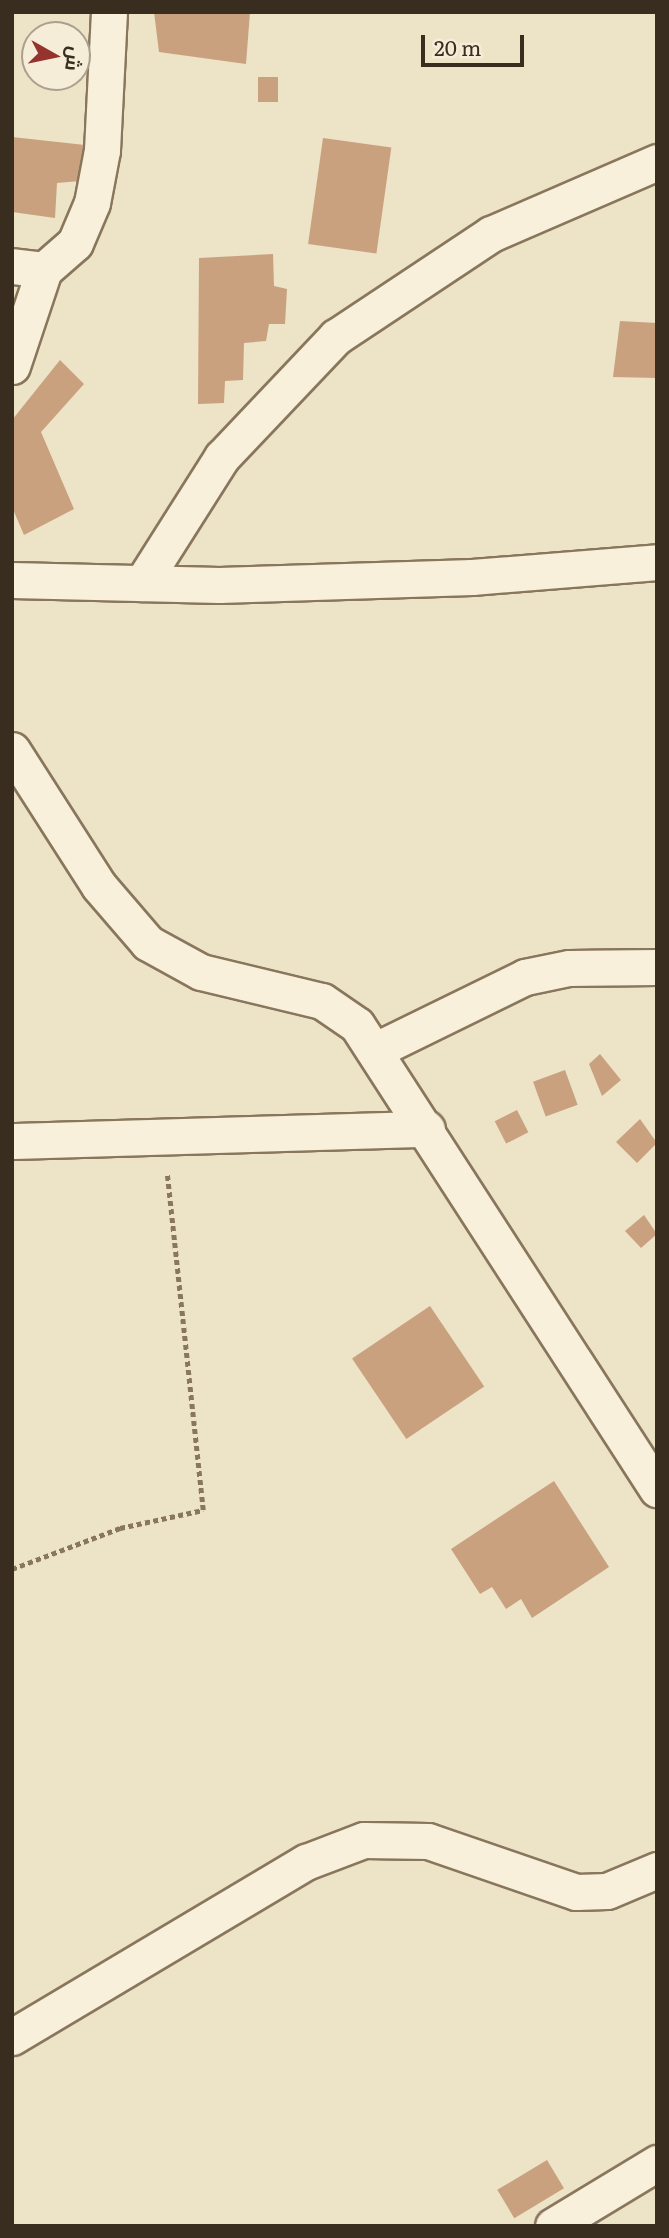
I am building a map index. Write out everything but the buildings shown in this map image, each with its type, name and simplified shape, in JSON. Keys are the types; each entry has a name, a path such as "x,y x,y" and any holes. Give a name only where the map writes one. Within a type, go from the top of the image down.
{"street":[{"path":"12,366 28,268 75,243 92,203 102,150 108,12"},
{"path":"142,583 222,457 336,338 491,234 657,162"},
{"path":"12,580 142,583 472,577 657,562"},
{"path":"12,750 99,886 148,943 201,972 322,1001 357,1025 378,1049 657,1489"},
{"path":"378,1049 525,977 569,968 657,967"},
{"path":"12,1141 427,1129"},
{"path":"12,2037 306,1862 364,1840 428,1841 576,1892 607,1891 657,1870"},
{"path":"553,2226 657,2163"}],"path":[{"path":"12,1569 120,1528 203,1510 163,1136"}]}
